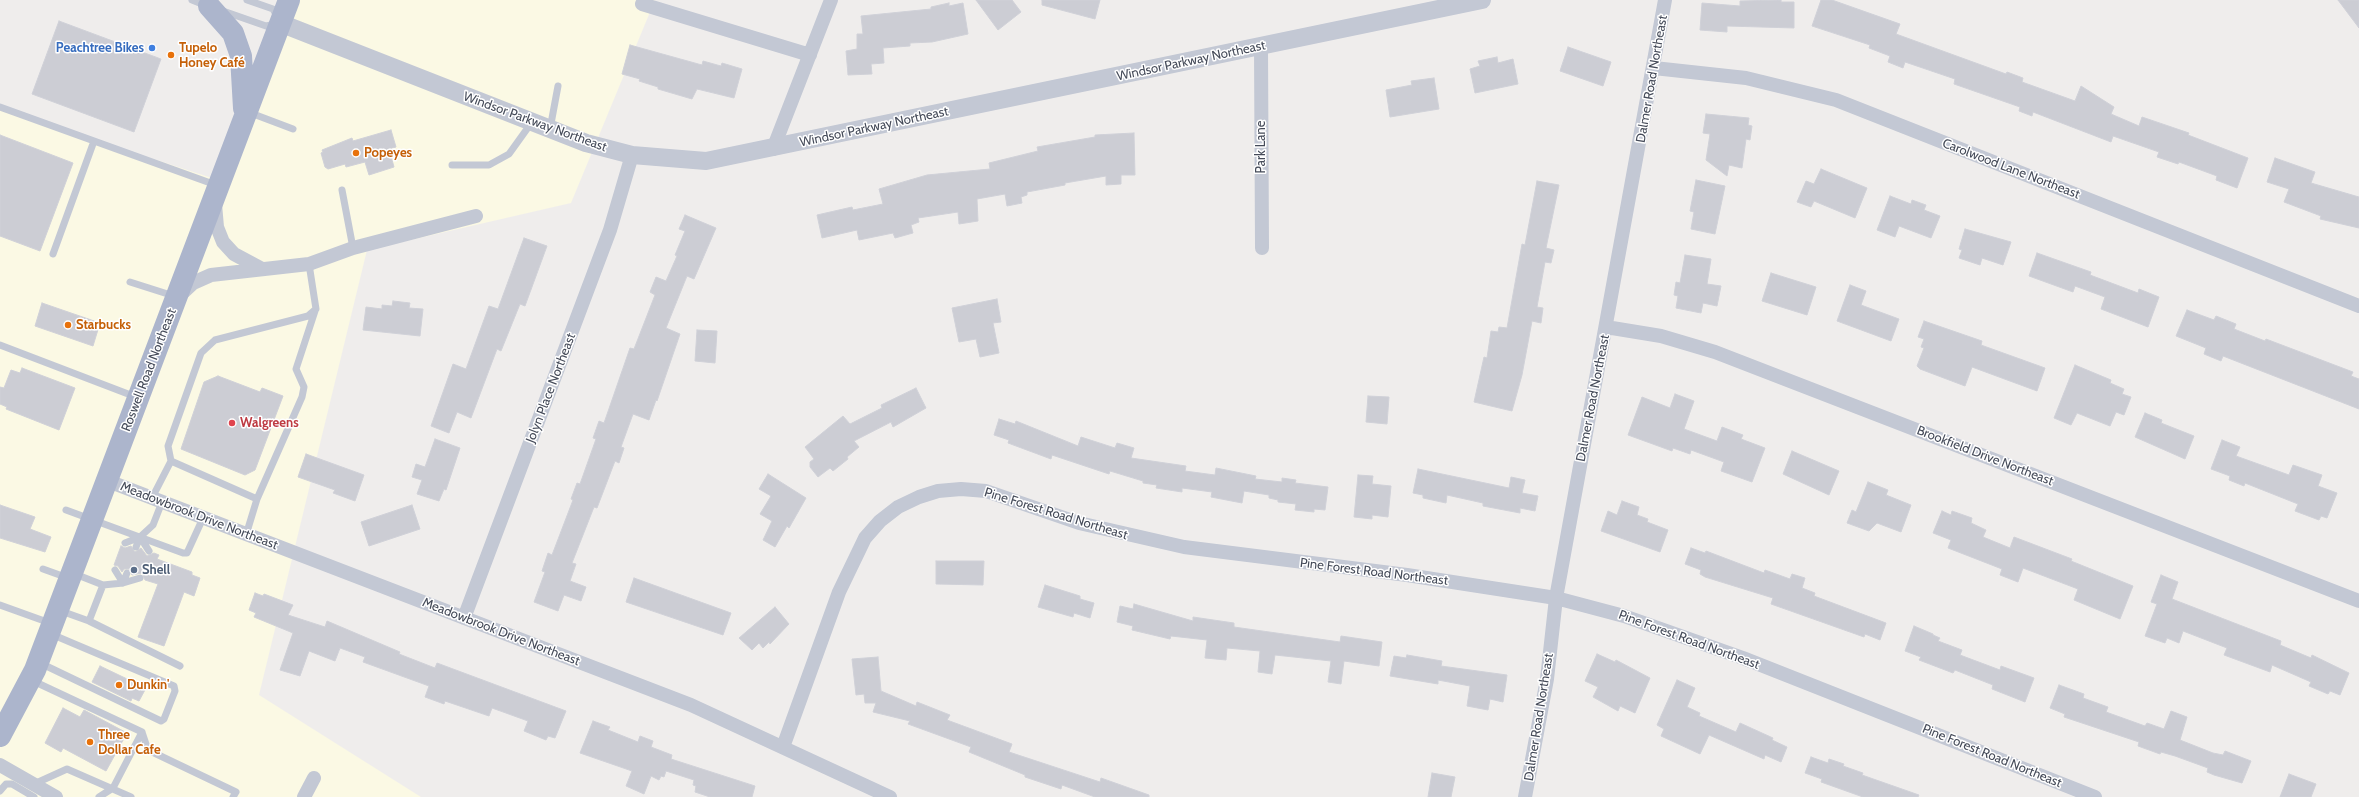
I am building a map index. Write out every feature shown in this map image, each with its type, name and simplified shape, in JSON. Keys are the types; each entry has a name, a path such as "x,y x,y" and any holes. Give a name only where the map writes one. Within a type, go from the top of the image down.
{"main road":[{"name":"Roswell Road Northeast","path":"0,736 34,671 108,481 289,0"},
{"path":"200,3 233,33 241,56 246,114"}],"street":[{"path":"773,148 831,0"},
{"name":"Windsor Parkway Northeast","path":"280,23 586,143 632,155 706,161 1482,0"},
{"name":"Dalmer Road Northeast","path":"1526,797 1547,679 1556,598 1654,68 1665,0"},
{"path":"642,4 810,55"},
{"name":"Park Lane","path":"1261,46 1262,248"},
{"name":"Carolwood Lane Northeast","path":"1654,68 1746,78 1836,100 2359,306"},
{"name":"Jolyn Place Northeast","path":"464,618 610,230 632,155"},
{"path":"217,191 217,227 223,242 234,254 262,269"},
{"path":"177,297 193,283 211,275 309,264 353,248 476,216"},
{"name":"Brookfield Drive Northeast","path":"1606,327 1661,336 1715,352 2359,601"},
{"name":"Meadowbrook Drive Northeast","path":"108,481 690,705 784,747 887,796"},
{"name":"Pine Forest Road Northeast","path":"784,747 839,592 864,538 880,521 898,507 918,497 938,491 961,489 986,491 1079,523 1184,547 1407,574 1556,598 1624,616 1743,658 2095,797"},
{"path":"0,765 37,792 56,797"},
{"path":"304,797 314,778"}],"lane":[{"path":"200,3 266,26 280,23 273,9 247,0"},
{"path":"550,130 558,86"},
{"path":"0,107 94,141 217,191"},
{"path":"246,114 293,129"},
{"path":"452,166 489,165 509,154 532,122"},
{"path":"53,254 94,141"},
{"path":"342,190 353,248"},
{"path":"246,535 256,499 302,396 304,387 296,370 316,309 309,264"},
{"path":"130,282 177,297"},
{"path":"125,543 140,537 153,525 157,500 171,461 168,446 201,353 215,340 308,316 316,309"},
{"path":"0,345 139,398"},
{"path":"171,461 256,499"},
{"path":"66,510 188,553 203,518"},
{"path":"136,547 140,537"},
{"path":"140,537 150,551"},
{"path":"43,569 103,585 123,583 140,578"},
{"path":"115,570 123,583"},
{"path":"123,583 127,573"},
{"path":"89,621 103,585"},
{"path":"0,605 53,622 174,686 175,691 164,719 161,721 34,671"},
{"path":"53,622 89,621 180,666"},
{"path":"34,671 142,732 148,750 236,792 233,797"},
{"path":"99,797 113,788 142,732"},
{"path":"0,791 6,784 12,784 37,792 67,769 131,797"}],"shaded area":[{"path":"289,0 655,0 571,203 367,250 259,695 421,797 0,797 0,109 218,180"}],"building":[{"path":"976,0 1012,0 1021,12 998,30"},
{"path":"1042,0 1100,0 1095,19 1042,5"},
{"path":"1781,0 1781,2 1794,2 1794,28 1727,26 1727,32 1700,30 1702,3 1740,6 1740,1"},
{"path":"1821,0 1832,0 1900,24 1896,34 2006,74 2007,72 2023,78 2022,82 2075,101 2081,86 2114,107 2111,114 2139,126 2142,117 2189,133 2188,135 2248,158 2237,188 2216,180 2217,176 2179,162 2178,164 2157,157 2159,152 2113,136 2111,142 2033,112 2032,116 2019,111 2020,107 1954,84 1955,79 1905,62 1903,68 1888,62 1890,56 1869,48 1870,45 1812,26"},
{"path":"2338,0 2359,0 2359,28"},
{"path":"949,3 949,6 963,3 968,34 932,42 910,43 910,46 883,48 884,63 871,64 872,74 848,75 846,51 857,49 857,34 863,34 861,16 931,9 931,7"},
{"path":"59,21 161,59 134,132 32,94"},
{"path":"630,45 702,65 703,61 721,66 722,63 742,69 734,98 697,89 692,99 658,89 658,87 639,81 640,79 622,74"},
{"path":"1568,47 1611,62 1603,86 1560,71"},
{"path":"1497,57 1498,63 1513,59 1518,84 1475,93 1470,69 1480,66 1478,61"},
{"path":"1434,78 1439,109 1390,117 1386,90 1412,85 1411,81"},
{"path":"1706,114 1749,118 1748,125 1752,126 1750,140 1746,139 1742,168 1729,165 1727,176 1706,160 1710,134 1703,133"},
{"name":"Popeyes","path":"391,130 396,147 389,149 394,167 369,175 365,162 346,167 345,164 328,169 325,167 321,153 323,152 322,150 352,138 353,141"},
{"path":"1134,133 1135,175 1121,175 1121,184 1106,185 1106,176 1065,183 1065,185 1027,192 1027,195 1021,197 1022,203 1007,206 1005,194 977,199 978,221 959,224 958,212 918,218 919,222 911,225 913,233 895,238 893,233 859,240 857,230 822,238 817,215 852,207 853,210 883,204 879,189 927,175 990,169 989,163 1038,151 1037,147 1095,137 1095,135"},
{"path":"0,135 73,163 40,251 0,236"},
{"path":"2275,158 2315,172 2311,183 2359,197 2359,228 2320,219 2321,216 2284,202 2289,189 2267,182"},
{"path":"1821,169 1867,188 1855,218 1814,201 1811,207 1797,202 1806,181 1814,184"},
{"path":"1696,180 1725,186 1715,234 1691,229 1694,212 1690,211"},
{"path":"1537,181 1559,185 1546,248 1554,250 1551,263 1545,262 1537,307 1543,308 1541,323 1532,321 1522,375 1512,411 1474,402 1484,357 1487,358 1491,331 1498,332 1499,327 1507,328 1522,244 1525,245"},
{"path":"1890,196 1911,204 1912,200 1926,205 1924,210 1940,216 1931,238 1899,226 1895,237 1877,230"},
{"path":"685,215 716,228 694,279 687,276 666,328 680,334 649,420 633,414 621,447 624,448 619,463 615,461 597,508 594,507 572,563 576,564 570,581 586,587 581,601 564,595 558,611 534,602 545,572 542,571 548,553 552,555 573,500 571,499 577,483 580,484 596,439 593,438 599,421 604,423 630,348 634,349 655,295 650,292 656,277 666,281 677,256 675,255 685,231 679,229"},
{"path":"1965,229 2011,242 2003,265 1982,258 1980,265 1959,258 1962,250 1959,249"},
{"path":"524,238 547,246 525,306 520,304 501,351 497,349 471,418 457,412 449,433 431,426 453,364 466,369 489,306 498,309"},
{"path":"2037,253 2091,272 2090,275 2138,293 2139,289 2159,297 2148,327 2101,309 2105,297 2075,286 2073,292 2029,276"},
{"path":"1685,255 1711,259 1707,284 1721,286 1717,306 1703,303 1701,313 1676,308 1678,296 1674,295 1676,282 1680,283"},
{"path":"1771,273 1816,287 1807,315 1762,301"},
{"path":"1850,285 1866,291 1861,305 1899,319 1891,341 1837,321"},
{"path":"997,299 1001,322 993,323 999,353 980,357 976,339 959,342 952,308"},
{"path":"393,301 410,303 409,308 423,309 420,336 363,330 366,307 382,309 382,305 392,306"},
{"name":"Starbucks","path":"42,303 100,323 93,346 35,326"},
{"path":"2187,310 2214,320 2216,316 2236,324 2234,329 2265,341 2266,339 2353,372 2351,376 2359,379 2359,409 2223,356 2221,361 2204,354 2206,348 2176,336"},
{"path":"1924,321 1982,341 1981,345 2045,368 2037,391 1972,367 1965,386 1920,369 1917,366 1924,348 1921,347 1924,339 1918,337"},
{"path":"697,330 717,331 715,363 695,361"},
{"path":"2075,365 2111,380 2110,383 2124,389 2122,394 2131,397 2124,415 2116,412 2110,426 2077,413 2071,425 2054,418"},
{"path":"22,368 75,388 59,430 6,409 7,407 0,404 0,387 4,388 11,370 20,373"},
{"name":"Walgreens","path":"218,376 260,392 262,388 283,396 255,470 245,475 181,449 204,382"},
{"path":"916,388 926,408 893,427 891,422 854,441 859,447 847,457 848,459 833,471 830,468 818,477 810,467 810,462 814,459 805,447 843,416 850,424 882,408 881,405"},
{"path":"1675,394 1694,401 1684,429 1717,441 1722,427 1743,435 1741,439 1765,448 1752,482 1721,471 1724,462 1691,450 1690,454 1673,448 1672,451 1628,435 1642,397 1670,408"},
{"path":"1368,396 1389,397 1387,424 1366,422"},
{"path":"2145,413 2162,420 2161,423 2194,436 2185,459 2135,437"},
{"path":"999,419 1015,424 1016,421 1078,446 1081,437 1115,448 1117,443 1134,448 1131,458 1186,466 1185,471 1215,475 1216,468 1256,476 1255,479 1282,482 1282,478 1296,480 1295,483 1328,487 1325,510 1314,509 1314,512 1295,510 1296,504 1278,502 1278,500 1269,498 1269,495 1244,491 1242,503 1211,497 1212,492 1182,488 1182,492 1156,488 1157,485 1143,483 1143,481 1110,471 1109,474 1052,455 1051,459 1008,443 1009,440 994,435"},
{"path":"435,439 460,448 446,490 444,489 439,501 417,494 422,480 412,477 416,464 425,467"},
{"path":"2222,440 2240,447 2236,456 2289,475 2293,465 2322,475 2318,486 2337,493 2327,518 2321,516 2319,520 2295,511 2298,504 2245,483 2244,486 2229,480 2230,476 2211,469"},
{"path":"1792,451 1839,471 1829,495 1783,474"},
{"path":"306,454 364,475 355,501 333,493 335,490 298,477"},
{"path":"1418,469 1509,488 1511,477 1525,480 1522,493 1538,496 1535,511 1520,508 1520,513 1483,506 1483,503 1447,495 1446,503 1423,498 1423,495 1413,493"},
{"path":"768,474 806,498 789,528 787,526 775,547 763,540 772,521 760,514 771,496 759,489"},
{"path":"1358,475 1373,476 1372,484 1391,486 1388,517 1372,515 1372,519 1354,517"},
{"path":"1868,482 1888,490 1886,495 1911,505 1901,532 1877,523 1869,531 1847,523 1852,510 1856,512"},
{"path":"1622,501 1639,507 1637,515 1648,519 1647,522 1668,530 1660,552 1601,531 1608,511 1617,515"},
{"path":"0,505 35,517 30,529 51,537 45,552 0,538"},
{"path":"412,505 420,529 369,546 361,522"},
{"path":"1942,511 1951,515 1952,511 1972,518 1971,523 1986,530 1983,537 2010,548 2014,537 2072,559 2071,561 2133,586 2120,619 2074,600 2078,589 2023,568 2018,582 2000,575 2002,569 1948,548 1951,540 1933,533"},
{"path":"121,546 125,548 131,546 135,552 141,548 147,556 154,553 159,555 157,559 192,572 192,575 200,578 194,596 184,592 164,646 138,637 158,584 145,580 142,573 132,575 129,569 124,569 122,572 118,566 114,565"},
{"path":"1691,548 1705,553 1706,551 1764,573 1765,570 1790,579 1792,574 1805,578 1802,588 1815,593 1814,596 1886,623 1880,640 1865,634 1864,637 1771,604 1773,598 1705,577 1700,574 1701,570 1685,564"},
{"path":"936,561 984,561 983,585 936,584"},
{"path":"2161,575 2178,582 2172,599 2281,641 2280,645 2311,658 2312,655 2349,673 2340,695 2330,691 2328,694 2309,686 2311,682 2272,665 2270,672 2224,655 2227,648 2183,631 2179,643 2167,638 2165,643 2145,636 2157,604 2151,602"},
{"path":"634,578 731,613 723,635 626,602"},
{"path":"1045,585 1080,596 1080,599 1094,603 1090,618 1074,613 1073,617 1038,607"},
{"path":"255,593 263,596 264,594 293,605 288,615 325,627 327,621 400,652 399,654 435,668 437,663 566,711 555,738 548,736 546,740 524,731 528,721 492,708 489,716 445,701 444,704 425,697 429,686 363,662 365,657 340,648 335,661 309,651 300,676 280,670 293,633 254,617 256,613 249,610"},
{"path":"1134,604 1193,621 1193,617 1234,623 1234,627 1340,642 1341,636 1382,642 1379,666 1344,661 1341,684 1328,682 1331,661 1275,655 1272,674 1258,672 1260,651 1227,648 1226,660 1205,658 1207,640 1171,636 1170,639 1132,630 1133,626 1117,622 1120,606 1133,609"},
{"path":"775,607 789,624 770,644 769,642 763,648 759,643 752,650 739,638"},
{"path":"1914,626 1940,638 1938,641 1962,650 1960,655 2000,670 2001,666 2034,678 2025,702 1992,689 1993,685 1955,670 1953,673 1919,660 1921,657 1905,651"},
{"path":"1597,654 1615,662 1616,660 1650,678 1635,713 1620,706 1618,711 1593,697 1598,687 1585,681"},
{"path":"1407,655 1442,661 1441,666 1507,675 1503,702 1490,699 1488,710 1467,706 1470,686 1438,680 1438,684 1390,676 1394,656 1406,658"},
{"path":"878,657 881,691 916,706 917,702 950,715 947,720 1012,744 1009,752 1100,782 1101,778 1149,795 1149,797 1095,797 1062,785 1061,789 1025,777 1025,775 969,752 971,747 908,724 910,721 873,712 876,703 865,703 864,694 856,695 852,659"},
{"name":"Dunkin'","path":"100,666 146,688 139,701 132,698 131,701 92,682"},
{"path":"1677,680 1695,688 1687,707 1700,713 1699,716 1736,732 1740,723 1773,738 1772,740 1787,747 1781,762 1765,755 1764,759 1709,735 1700,754 1661,736 1664,729 1657,725"},
{"path":"2059,685 2084,694 2083,698 2108,707 2106,712 2145,726 2147,723 2164,729 2171,711 2187,717 2180,740 2213,753 2223,755 2225,751 2251,761 2242,783 2214,775 2207,772 2208,768 2175,756 2161,752 2160,754 2138,746 2139,742 2064,717 2065,714 2050,708"},
{"path":"63,708 80,717 84,710 127,733 106,771 63,748 61,752 45,743"},
{"path":"593,721 610,727 608,730 638,742 640,736 653,741 651,747 672,755 671,759 755,786 752,797 710,797 695,792 696,786 693,785 694,780 666,771 664,777 661,776 659,780 651,776 644,794 626,786 632,771 580,753"},
{"path":"1811,757 1828,763 1829,759 1844,764 1843,766 1863,773 1862,775 1919,795 1918,797 1863,797 1821,782 1822,779 1805,773"},
{"path":"1432,773 1455,777 1451,797 1428,797"},
{"path":"2289,774 2316,784 2311,797 2280,797"}],"place":[{"name":"Peachtree Bikes","path":"152,48"},
{"name":"Tupelo Honey Café","path":"171,55"},
{"name":"Popeyes","path":"356,153"},
{"name":"Starbucks","path":"68,325"},
{"name":"Walgreens","path":"232,423"},
{"name":"Shell","path":"134,570"},
{"name":"Dunkin'","path":"119,685"},
{"name":"Three Dollar Cafe","path":"90,742"}]}
